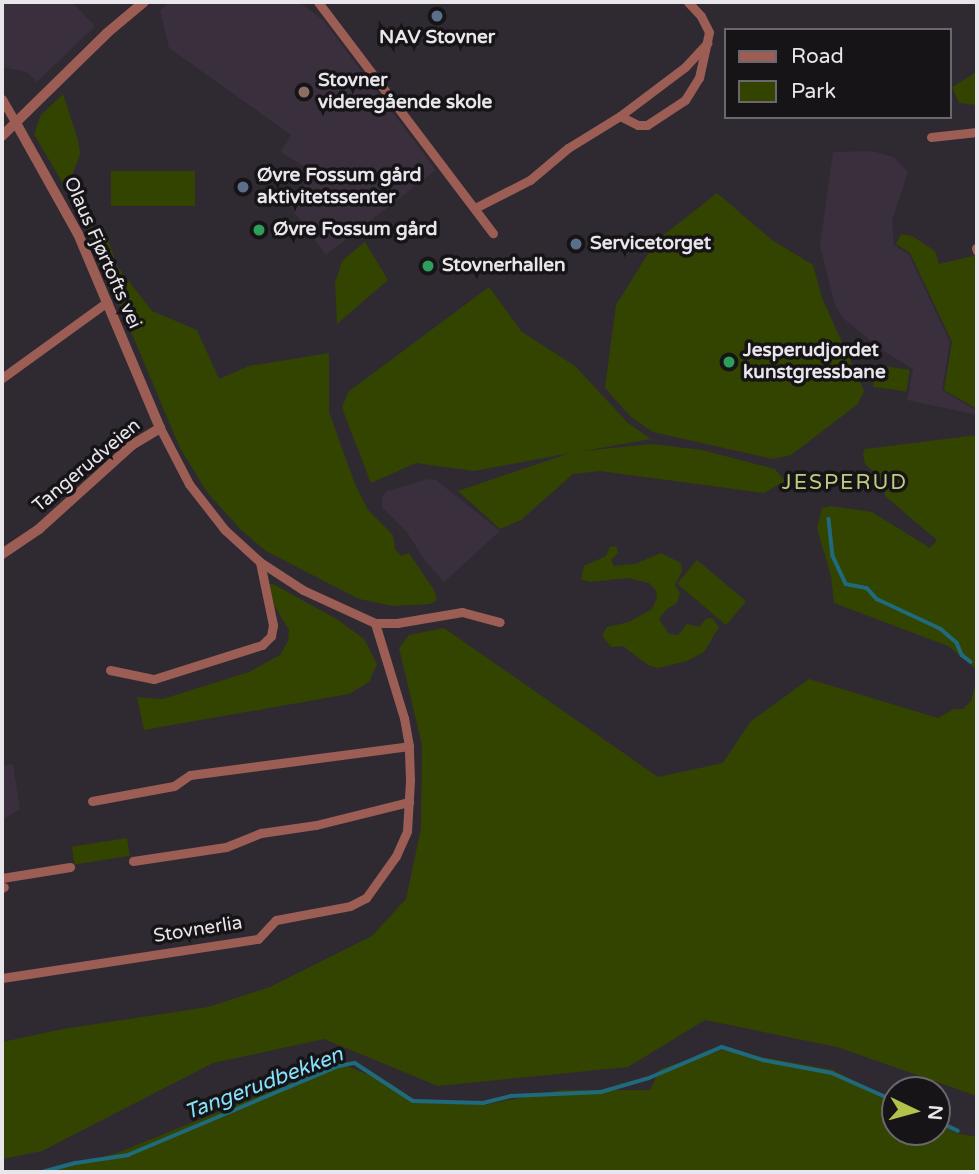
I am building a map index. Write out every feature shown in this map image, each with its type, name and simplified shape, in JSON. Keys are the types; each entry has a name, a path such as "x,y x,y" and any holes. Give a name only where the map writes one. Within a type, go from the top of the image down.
{"street":[{"path":"2,136 107,33 144,2"},
{"path":"318,2 493,233"},
{"path":"620,116 638,125 647,125 685,100 699,78 709,32 701,16 688,2"},
{"path":"475,208 530,180 568,148 620,116 685,67 708,42"},
{"name":"Olaus Fjørtofts vei","path":"2,99 68,213 160,428"},
{"path":"931,137 977,132"},
{"path":"2,378 107,302"},
{"path":"160,428 189,484 225,530 260,562 303,590 375,622 462,612 500,622"},
{"name":"Tangerudveien","path":"2,554 39,529 132,445 160,428"},
{"path":"110,670 154,679 262,645 271,636 273,625 260,562"},
{"name":"Stovnerlia","path":"2,978 258,939 276,920 350,906 366,898 396,856 407,831 409,802 409,746 401,705 375,622"},
{"path":"92,801 174,786 190,775 409,746"},
{"path":"133,861 226,847 261,833 316,825 409,802"},
{"path":"2,884 70,867"}],"shaded area":[{"path":"2,2 72,2 95,26 37,82 27,72 2,67"},
{"name":"Stovner videregående skole","path":"170,2 299,2 323,20 436,170 326,255 286,201 317,174 281,152 291,135 169,48 160,10"},
{"path":"872,151 894,157 908,172 892,220 894,245 909,255 950,342 942,390 977,411 977,415 907,400 913,369 885,352 843,318 835,305 820,246 833,152"},
{"path":"428,479 436,480 500,531 444,582 424,559 407,532 382,507 382,497 387,491"},
{"path":"13,764 20,809 2,820 2,766"}],"green space":[{"path":"977,72 977,105 959,103 952,87"},
{"path":"63,94 80,154 72,176 62,182 34,134 41,115"},
{"path":"111,171 195,171 195,206 111,206"},
{"path":"717,193 772,240 813,265 822,298 864,391 858,404 791,455 773,459 653,432 631,417 605,388 616,305 656,241"},
{"path":"87,227 104,228 117,266 152,311 197,330 219,379 249,366 329,353 329,412 355,484 368,510 393,535 395,549 401,556 409,553 434,590 437,600 430,604 393,606 359,599 266,551 241,530 207,492 180,448"},
{"path":"901,234 912,236 935,251 939,264 977,255 977,409 944,390 952,342 910,253 896,244"},
{"path":"365,242 388,280 337,324 335,283 342,261"},
{"path":"489,287 522,332 575,366 628,423 651,439 583,451 652,444 702,450 775,469 785,481 764,493 600,471 573,474 521,520 500,529 458,491 570,453 474,471 416,463 371,483 342,408 348,392"},
{"path":"876,365 910,370 907,392 873,387"},
{"path":"977,435 977,670 948,646 834,603 831,576 817,528 822,508 830,506 872,512 930,548 937,540 885,496 885,482 865,464 865,449"},
{"path":"616,546 618,553 611,560 614,566 635,564 661,553 681,563 682,571 675,585 680,593 677,603 667,609 659,619 669,634 678,635 687,624 699,627 706,619 712,618 719,627 704,652 687,661 658,668 648,665 623,646 611,647 602,635 607,627 629,622 652,609 657,598 656,590 649,583 628,578 589,582 581,579 584,566 606,556 610,547"},
{"path":"697,560 746,601 726,625 677,584"},
{"path":"268,584 273,584 338,620 364,639 377,664 369,682 349,694 144,730 137,697 163,699 249,672 280,655 288,641 289,630 274,605"},
{"path":"444,628 658,777 723,763 750,722 809,679 938,718 954,709 963,709 971,701 977,679 977,1096 951,1087 951,1076 920,1076 837,1047 705,1020 628,1067 438,1086 324,1039 213,1063 42,1151 2,1159 2,1042 63,1029 208,1007 270,987 372,936 406,899 421,828 422,745 399,648 409,635"},
{"path":"127,838 130,856 75,865 72,847"},
{"path":"723,1050 833,1070 881,1095 881,1146 951,1146 951,1130 977,1137 977,1172 51,1172 117,1153 339,1063 392,1084 417,1102 483,1105 562,1090 650,1090 660,1069"}],"waterway":[{"path":"829,519 833,556 846,584 867,588 877,599 941,629 957,643 962,655 971,662"},
{"name":"Tangerudbekken","path":"42,1172 76,1163 128,1155 339,1066 355,1063 413,1101 483,1103 511,1096 601,1092 649,1078 722,1047 763,1060 832,1073 881,1095"},
{"name":"Tangerudbekken","path":"951,1128 958,1131"}],"place":[{"name":"NAV Stovner","path":"437,16"},
{"name":"Stovner videregående skole","path":"304,92"},
{"name":"Øvre Fossum gård aktivitetssenter","path":"243,187"},
{"name":"Øvre Fossum gård","path":"259,230"},
{"name":"Servicetorget","path":"576,244"},
{"name":"Stovnerhallen","path":"428,266"},
{"name":"Jesperudjordet kunstgressbane","path":"729,362"}],"district":[{"name":"JESPERUD","path":"845,483"}]}
